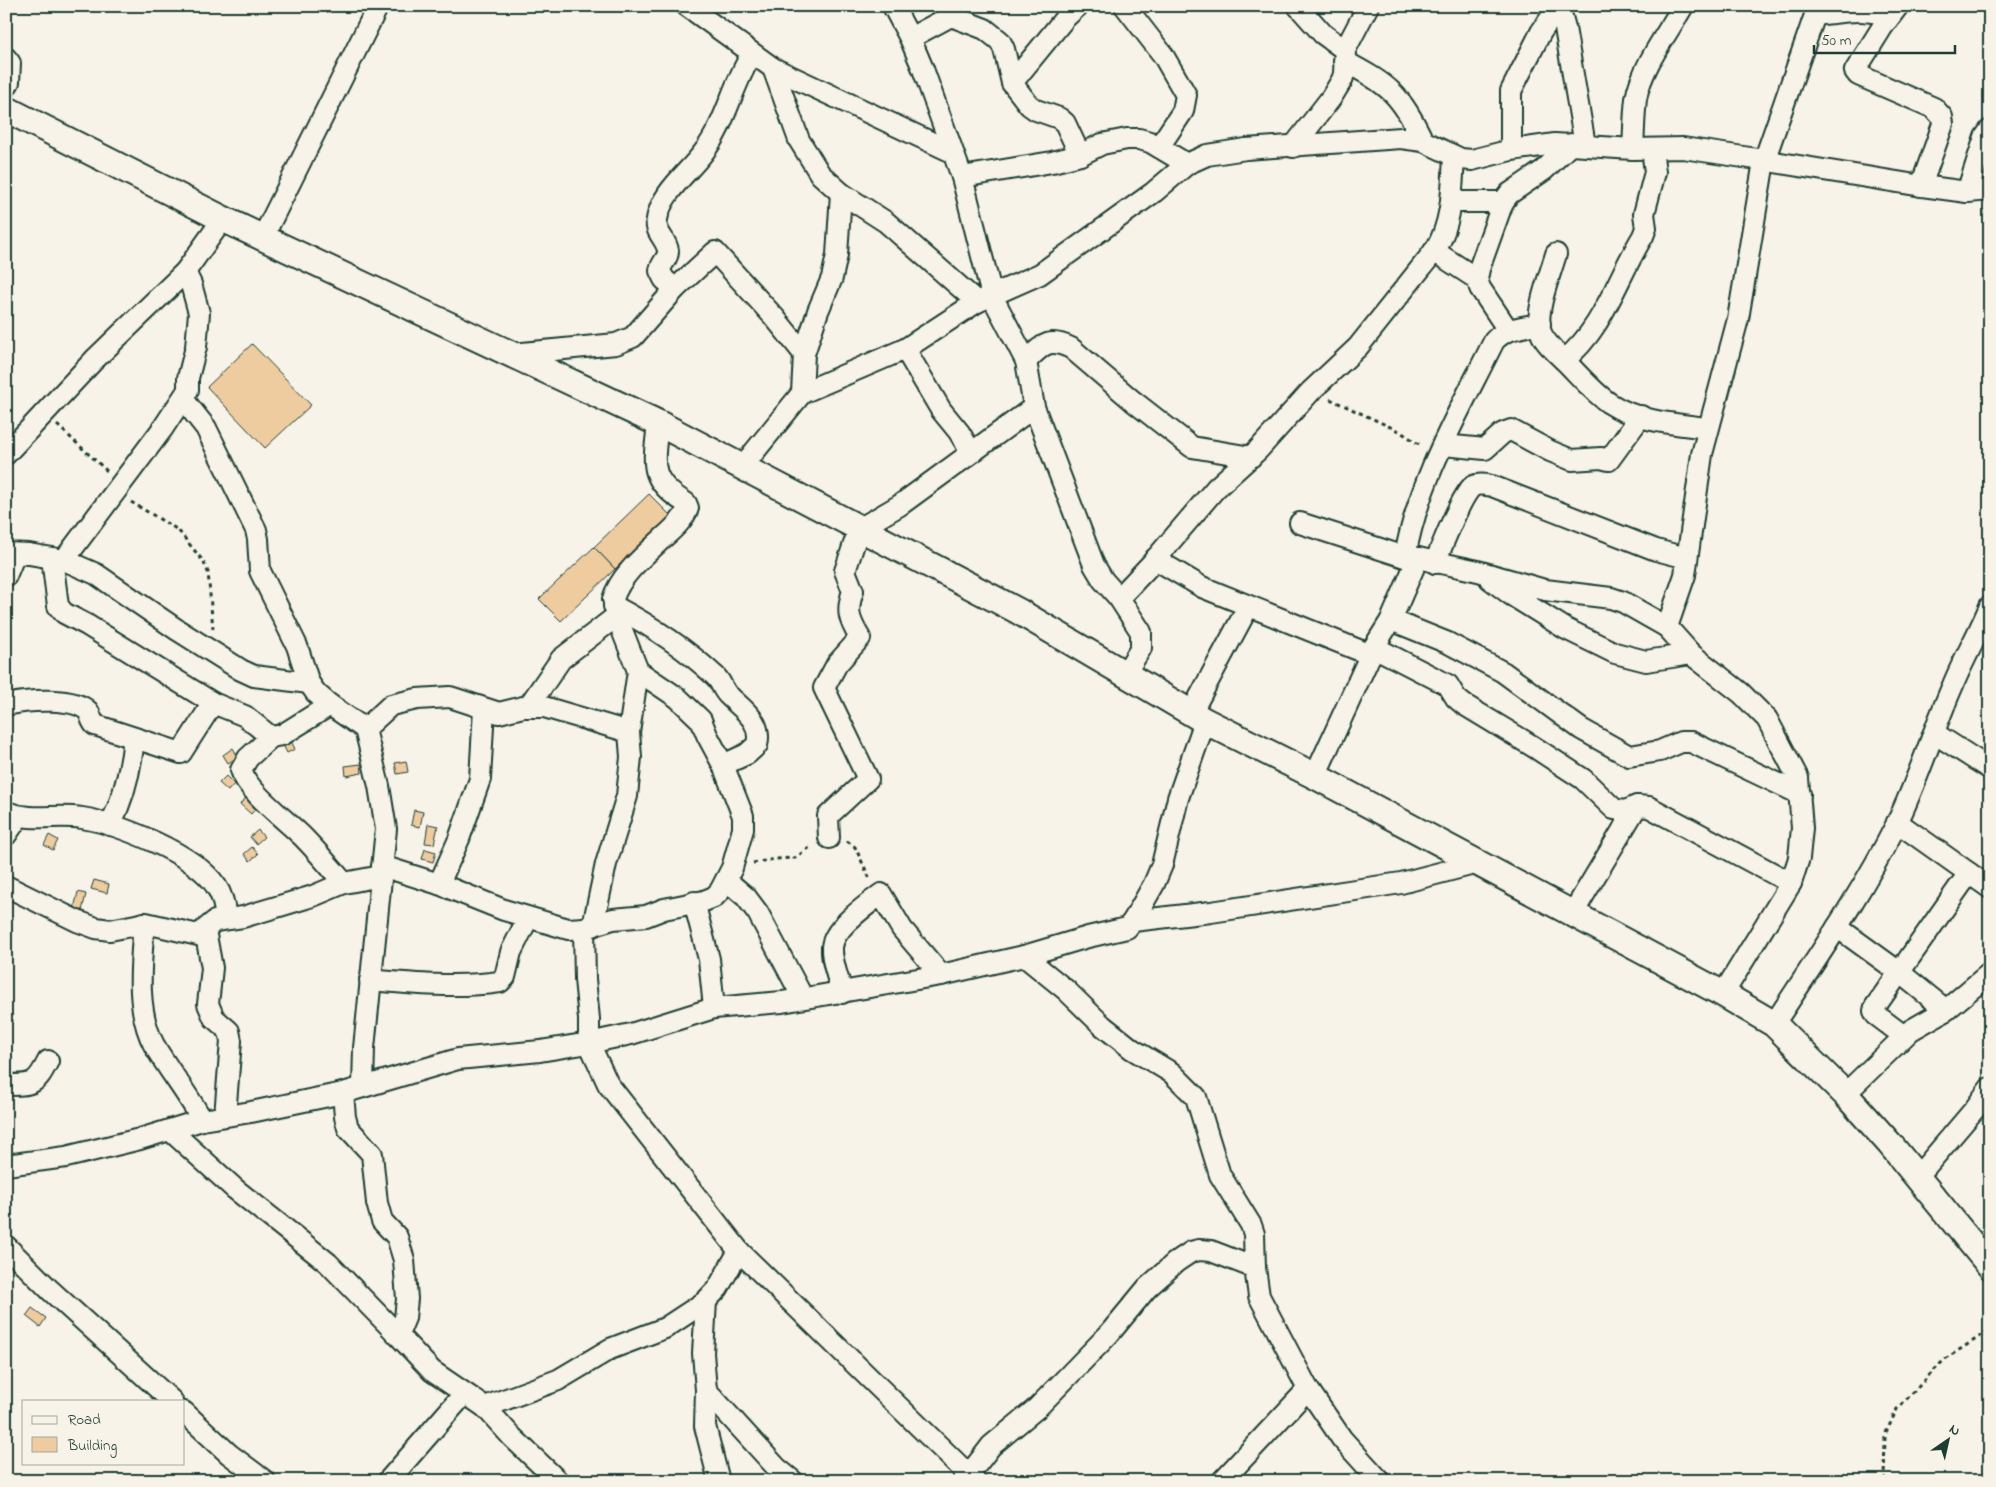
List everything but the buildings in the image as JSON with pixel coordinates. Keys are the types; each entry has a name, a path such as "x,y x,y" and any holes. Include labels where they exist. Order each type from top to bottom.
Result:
{"street":[{"path":"263,237 378,6"},
{"path":"687,6 773,68 952,152"},
{"path":"893,6 910,38 962,177 984,299"},
{"path":"1012,83 1065,18 1078,6"},
{"path":"1125,6 1163,55 1186,94 1183,111 1159,148"},
{"path":"1298,6 1344,56 1392,91 1404,104 1423,141"},
{"path":"1293,147 1331,98 1342,80 1344,56 1368,6"},
{"path":"1559,6 1565,28 1578,145"},
{"path":"1511,150 1511,91 1541,32 1559,6"},
{"path":"1564,360 1586,341 1596,326 1646,228 1644,214 1655,172 1643,149 1636,99 1645,72 1683,6"},
{"path":"910,38 949,11 985,29 1000,41 1004,49 1012,83 1029,105 1036,110 1059,118 1065,123 1080,155"},
{"path":"1667,627 1685,574 1694,499 1708,428 1738,319 1764,161 1815,11 1893,12"},
{"path":"1893,12 1855,71 1858,75 1934,108 1942,118 1943,124 1921,186"},
{"path":"675,289 664,279 660,271 668,252 667,245 657,230 657,218 666,197 704,152 723,118 738,78 752,54"},
{"path":"6,58 10,63 9,82 6,87"},
{"path":"773,68 799,140 820,174 841,193 886,222 984,299 1026,361 1034,407 1094,566 1103,580 1119,598 1141,632 1141,648 1126,674"},
{"path":"6,109 223,219 658,423 1018,611 1198,717 1315,776 1723,994 1774,1024 1845,1094 1918,1176 1990,1266"},
{"path":"1967,192 1985,137 1990,130"},
{"path":"742,467 802,393 905,349 984,299 1040,274 1072,249 1124,214 1187,164 1207,155 1402,138 1423,141 1454,156 1472,160 1511,150 1555,144 1643,149 1683,148 1921,186 1967,192 1990,190"},
{"path":"962,177 1052,162 1080,155 1102,144 1127,139 1138,139 1159,148 1187,164"},
{"path":"1476,279 1504,202 1509,194 1578,145"},
{"path":"1119,598 1216,488 1251,457 1311,391 1358,347 1434,251 1444,236 1446,228 1451,202 1454,156"},
{"path":"802,393 804,354 818,311 832,278 837,255 841,193"},
{"path":"1451,202 1504,202"},
{"path":"6,454 44,412 185,272 223,219"},
{"path":"1434,251 1476,279 1508,330"},
{"path":"512,354 616,344 633,337 675,289 715,252 775,318 804,354"},
{"path":"1556,254 1541,309 1540,324 1542,335 1596,393 1609,403 1624,411 1660,422 1708,428"},
{"path":"185,272 191,284 199,312 196,347 188,378 188,390 119,489 58,559 57,602 61,611 83,622 213,703 245,716 271,737"},
{"path":"1419,560 1418,506 1441,451 1494,341 1500,334 1508,330 1540,324"},
{"path":"1026,361 1042,346 1054,341 1071,348 1192,447 1251,457"},
{"path":"905,349 942,410 971,452"},
{"path":"183,399 206,428 256,530 262,576 297,646 309,683 330,705 366,729 379,786 386,829 370,980 364,1048 363,1087"},
{"path":"829,838 828,816 868,779 824,688 837,664 860,638 850,623 848,603 853,591 845,571 859,529 900,504 1034,407"},
{"path":"1441,451 1486,449 1503,433 1511,430 1550,451 1572,460 1601,458 1609,460 1641,416"},
{"path":"658,423 654,464 656,476 658,481 668,491 686,503 687,511 674,529 625,578 614,594 616,611 638,670 628,732 630,757 627,796 589,927 585,979 589,1043 608,1084 739,1251 969,1479 990,1446 1037,1408 1109,1334 1147,1288 1176,1262 1191,1252 1199,1250 1211,1251 1255,1268"},
{"path":"1315,776 1373,651 1391,620 1419,560 1473,487 1481,484 1492,486 1656,550 1687,558"},
{"path":"1300,523 1419,560 1478,571 1545,590 1596,595 1617,600 1667,627 1691,654 1741,693 1767,719 1798,778 1802,828 1799,858 1791,883 1723,994"},
{"path":"6,576 10,554 58,559 96,574 213,654 248,674 309,683"},
{"path":"1155,559 1202,587 1248,606 1373,651 1448,685 1456,698 1463,704 1534,747 1583,780 1614,809 1625,811 1637,806 1649,807 1791,883"},
{"path":"1478,571 1510,594 1566,629 1615,653 1646,661 1691,654"},
{"path":"6,1165 66,1157 140,1140 202,1120 343,1093 458,1059 540,1051 589,1043 631,1034 714,1008 842,993 941,975 1024,956 1088,937 1127,928 1154,884 1162,865 1198,717 1248,606"},
{"path":"1774,1024 1876,863 1920,774 1953,684 1967,658 1990,606"},
{"path":"528,707 561,660 616,611"},
{"path":"616,611 636,617 677,645 716,677 726,693 751,716 758,735 757,744 747,754 722,765"},
{"path":"1391,620 1448,643 1503,672 1581,729 1629,756 1660,751 1681,742 1691,742 1800,794"},
{"path":"6,886 77,921 96,928 110,930 144,923 196,934 201,934 215,921 243,917 292,903 382,871 438,884 528,918 568,928 589,927 613,919 646,916 672,907 708,900 714,897 729,874 743,830 743,816 722,765 699,717 678,698 638,670"},
{"path":"366,729 390,705 401,701 450,697 499,713 528,707 544,708 628,732"},
{"path":"11,704 26,700 41,700 61,702 79,707 89,712 95,725 134,738 154,742 181,753 213,703"},
{"path":"330,705 282,735 271,737 248,758 242,774 254,790 303,837 344,883"},
{"path":"438,884 459,839 480,779 484,709"},
{"path":"1934,733 1990,769"},
{"path":"110,825 120,804 134,738"},
{"path":"1573,913 1637,806"},
{"path":"6,835 12,814 37,819 70,817 110,825 165,847 200,869 211,879 220,893 226,918"},
{"path":"1897,822 1990,888"},
{"path":"1133,921 1211,912 1402,883 1478,863"},
{"path":"1904,1036 1876,1015 1874,1011 1899,972 1969,873"},
{"path":"729,874 758,913 803,998"},
{"path":"842,993 833,956 832,946 835,938 842,928 881,894 902,929 941,975"},
{"path":"694,902 709,960 714,1008"},
{"path":"370,980 419,985 464,986 500,982 505,977 511,952 528,918"},
{"path":"144,923 141,986 145,1022 153,1044 202,1120"},
{"path":"1837,927 1899,972 1946,1010"},
{"path":"205,930 212,968 208,1004 214,1018 229,1031 231,1041 225,1116"},
{"path":"1024,956 1066,990 1103,1026 1132,1049 1172,1072 1196,1097 1220,1175 1251,1225 1254,1234 1255,1268 1259,1296 1308,1389 1342,1439 1380,1481"},
{"path":"1845,1094 1911,1030 1946,1010 1990,973"},
{"path":"6,1085 29,1085 33,1083 40,1077 48,1061"},
{"path":"1918,1176 1974,1110 1990,1088"},
{"path":"343,1093 348,1128 372,1154 377,1203 382,1221 397,1237 404,1260 407,1299 405,1318 398,1336"},
{"path":"170,1130 235,1189 328,1263 432,1371 486,1407 512,1437 558,1481"},
{"path":"6,1246 50,1290 171,1400"},
{"path":"486,1407 558,1380 610,1349 665,1328 706,1302 718,1288 739,1251"},
{"path":"706,1302 703,1353 706,1390 705,1426 719,1481"},
{"path":"1222,1481 1308,1389"},
{"path":"706,1390 777,1468 792,1481"},
{"path":"388,1481 464,1394"},
{"path":"185,1413 229,1454 266,1481"}],"path":[{"path":"1311,391 1441,451"},
{"path":"44,412 119,489 178,530 202,561 208,572 213,628 213,654"},
{"path":"729,874 775,859 796,858 818,842 829,838 849,841 854,847 867,874 881,894"},
{"path":"1884,1481 1885,1435 1897,1410 1945,1359 1990,1330"}]}
